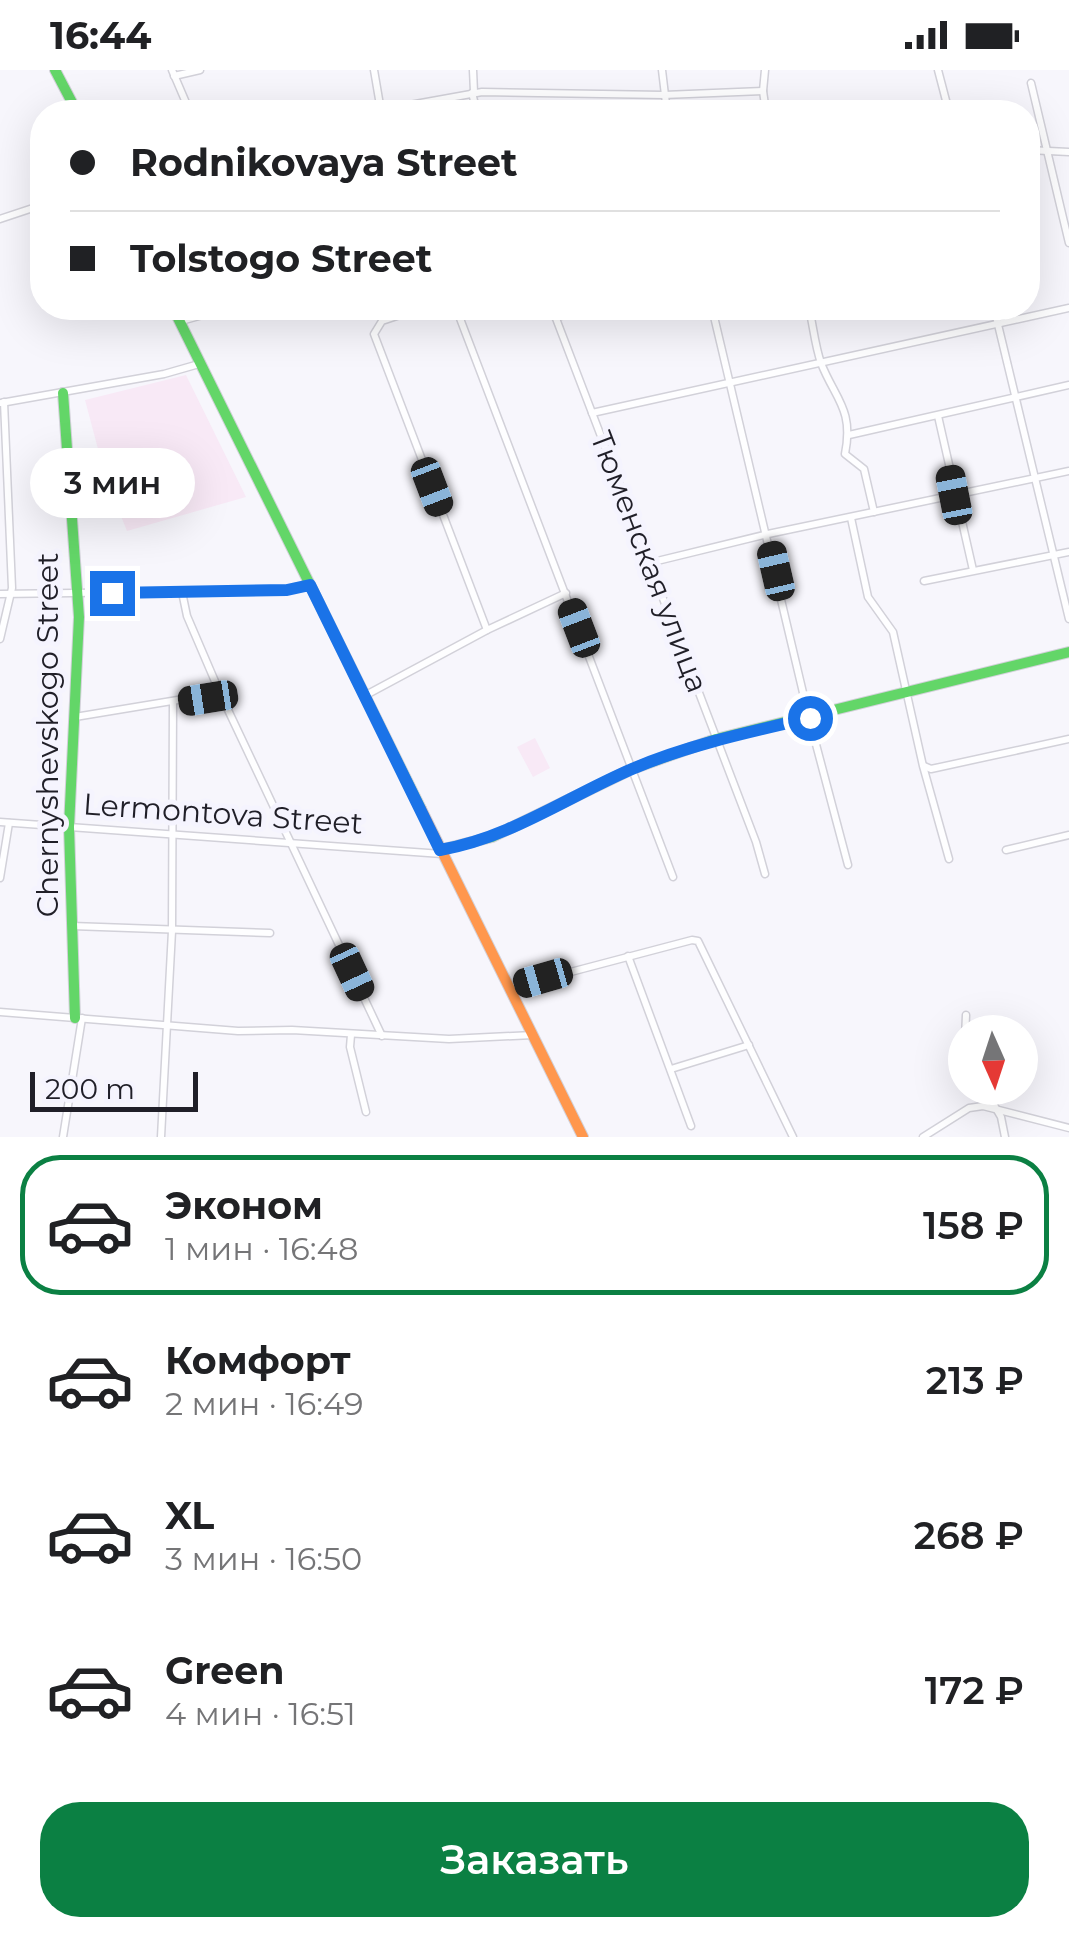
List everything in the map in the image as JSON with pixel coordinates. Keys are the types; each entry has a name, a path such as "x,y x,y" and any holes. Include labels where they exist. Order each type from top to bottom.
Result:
{"street":[{"path":"55,70 71,100"},
{"path":"185,100 173,73 200,70"},
{"path":"374,70 379,100"},
{"path":"473,70 474,100"},
{"path":"662,70 665,100"},
{"path":"764,100 765,70"},
{"path":"938,70 946,100"},
{"path":"1031,83 1035,100"},
{"path":"437,100 473,93 664,95 763,90"},
{"path":"1040,121 1069,243"},
{"path":"1040,151 1069,152"},
{"path":"0,219 30,208"},
{"path":"1040,315 1069,308"},
{"path":"187,320 180,322 582,1137"},
{"path":"387,320 374,334 487,630"},
{"path":"461,320 673,877"},
{"name":"Тюменская улица","path":"557,320 765,874"},
{"path":"715,320 848,865"},
{"path":"812,320 821,364 840,396 849,435 845,454 864,469 874,512"},
{"path":"997,320 1069,619"},
{"path":"592,412 1019,320"},
{"path":"0,639 10,594 2,403 164,374 201,363"},
{"path":"849,435 1069,385"},
{"name":"Chernyshevskogo Street","path":"63,393 77,594 70,827 71,926 78,1018 63,1137"},
{"path":"938,416 973,570"},
{"path":"649,563 1069,471"},
{"path":"851,518 868,597 893,632 949,859"},
{"path":"924,581 1069,552"},
{"path":"0,594 287,590 310,585"},
{"path":"182,592 187,616 220,693 382,1036"},
{"path":"364,696 566,593"},
{"name":"Lermontova Street","path":"4,823 441,852 492,838 632,769 716,740 1069,652"},
{"path":"75,717 220,693"},
{"path":"161,1137 172,931 173,703"},
{"path":"923,766 932,770 1069,739"},
{"path":"0,878 4,823"},
{"path":"1006,850 1069,835"},
{"path":"71,926 270,933"},
{"path":"509,988 698,941 793,1137"},
{"path":"628,956 691,1126"},
{"path":"0,1012 351,1035 450,1039 533,1035"},
{"path":"351,1035 350,1046 366,1112"},
{"path":"671,1069 750,1045"},
{"path":"995,1105 1005,1137"},
{"path":"923,1137 969,1108 997,1109 1069,1128"}],"shaded area":[{"path":"186,375 246,497 127,531 106,479 85,400"},
{"path":"535,738 550,768 533,777 517,747"}],"traffic: fast":[{"path":"55,70 71,100"},
{"path":"179,320 421,809"},
{"path":"63,393 79,617 69,827 75,1018"},
{"path":"440,850 492,837 632,769 716,739 1069,652"}],"traffic: slow":[{"path":"421,809 583,1137"}],"route":[{"path":"112,593 287,590 310,585 440,850 492,838 660,759 716,740 810,718"}]}
